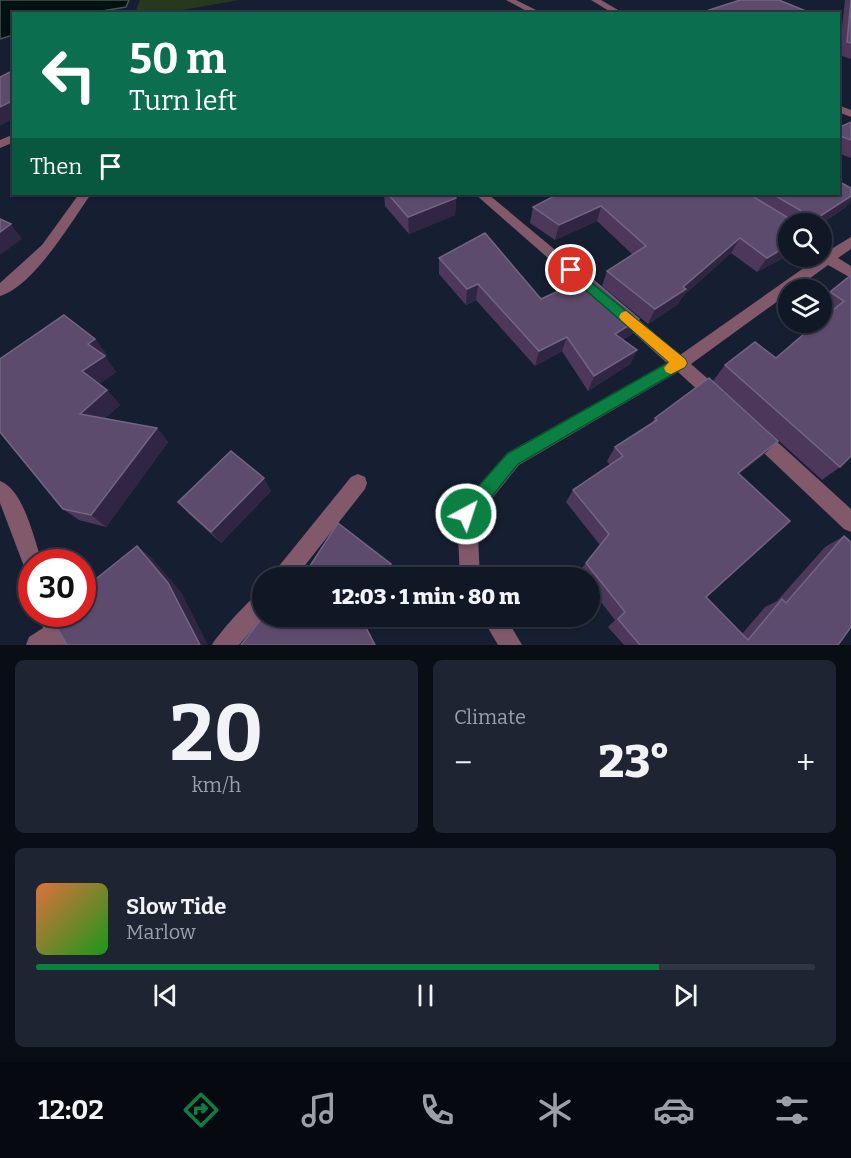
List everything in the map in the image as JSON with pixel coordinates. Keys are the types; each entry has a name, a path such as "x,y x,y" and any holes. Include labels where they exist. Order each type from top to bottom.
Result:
{"street":[{"path":"510,0 536,12"},
{"path":"595,0 617,12"},
{"path":"0,291 17,278 52,241 68,213 84,195"},
{"path":"482,195 680,363 731,411"},
{"path":"832,252 851,242"},
{"path":"832,261 851,273"},
{"path":"469,567 466,514 513,459 680,363 810,267"},
{"path":"748,427 851,522"},
{"path":"291,567 358,483"},
{"path":"0,490 10,500 27,549"},
{"path":"223,645 252,615"},
{"path":"499,627 511,645"},
{"path":"37,645 54,630"}],"green space":[{"path":"140,0 239,0 171,12 135,12"}],"shaded area":[{"path":"0,0 129,0 126,7 96,12 12,12 12,35 0,39"}],"building":[{"path":"740,0 779,0 808,12 703,12"},
{"path":"851,0 851,43 847,42"},
{"path":"12,71 12,101 0,107 0,77"},
{"path":"851,122 851,140 840,136 840,127"},
{"path":"840,182 851,188 851,196 825,213 800,213 800,210 774,195 840,195"},
{"path":"389,195 453,195 456,198 408,217"},
{"path":"556,195 751,195 780,213 778,213 778,252 767,258 740,238 683,287 686,289 655,309 607,271 646,246 601,206 559,225 533,207"},
{"path":"0,219 11,224 0,232"},
{"path":"485,233 541,299 567,287 573,292 593,280 639,319 615,334 637,350 594,376 567,337 539,351 478,284 467,289 439,258"},
{"path":"851,275 851,456 840,467 725,365 755,342 776,358 805,333 832,333 832,311 844,301 832,293 832,290"},
{"path":"64,315 95,339 88,344 105,356 82,371 107,390 80,414 157,428 91,515 63,509 0,432 0,359"},
{"path":"709,378 778,441 738,473 790,521 706,597 748,640 782,599 786,603 844,536 851,542 851,627 838,645 640,645 618,619 625,612 600,581 600,567 589,567 586,563 609,534 573,490 623,456 615,447 657,420 655,418"},
{"path":"231,451 264,478 211,532 178,502"},
{"path":"338,523 391,564 389,567 309,567"},
{"path":"137,546 168,583 200,645 67,645 56,627 96,627 96,579"},
{"path":"255,627 366,627 375,645 241,645"}],"slow traffic":[{"path":"626,317 680,363 671,368"}],"route":[{"path":"466,514 513,459 680,363 571,270"}]}
